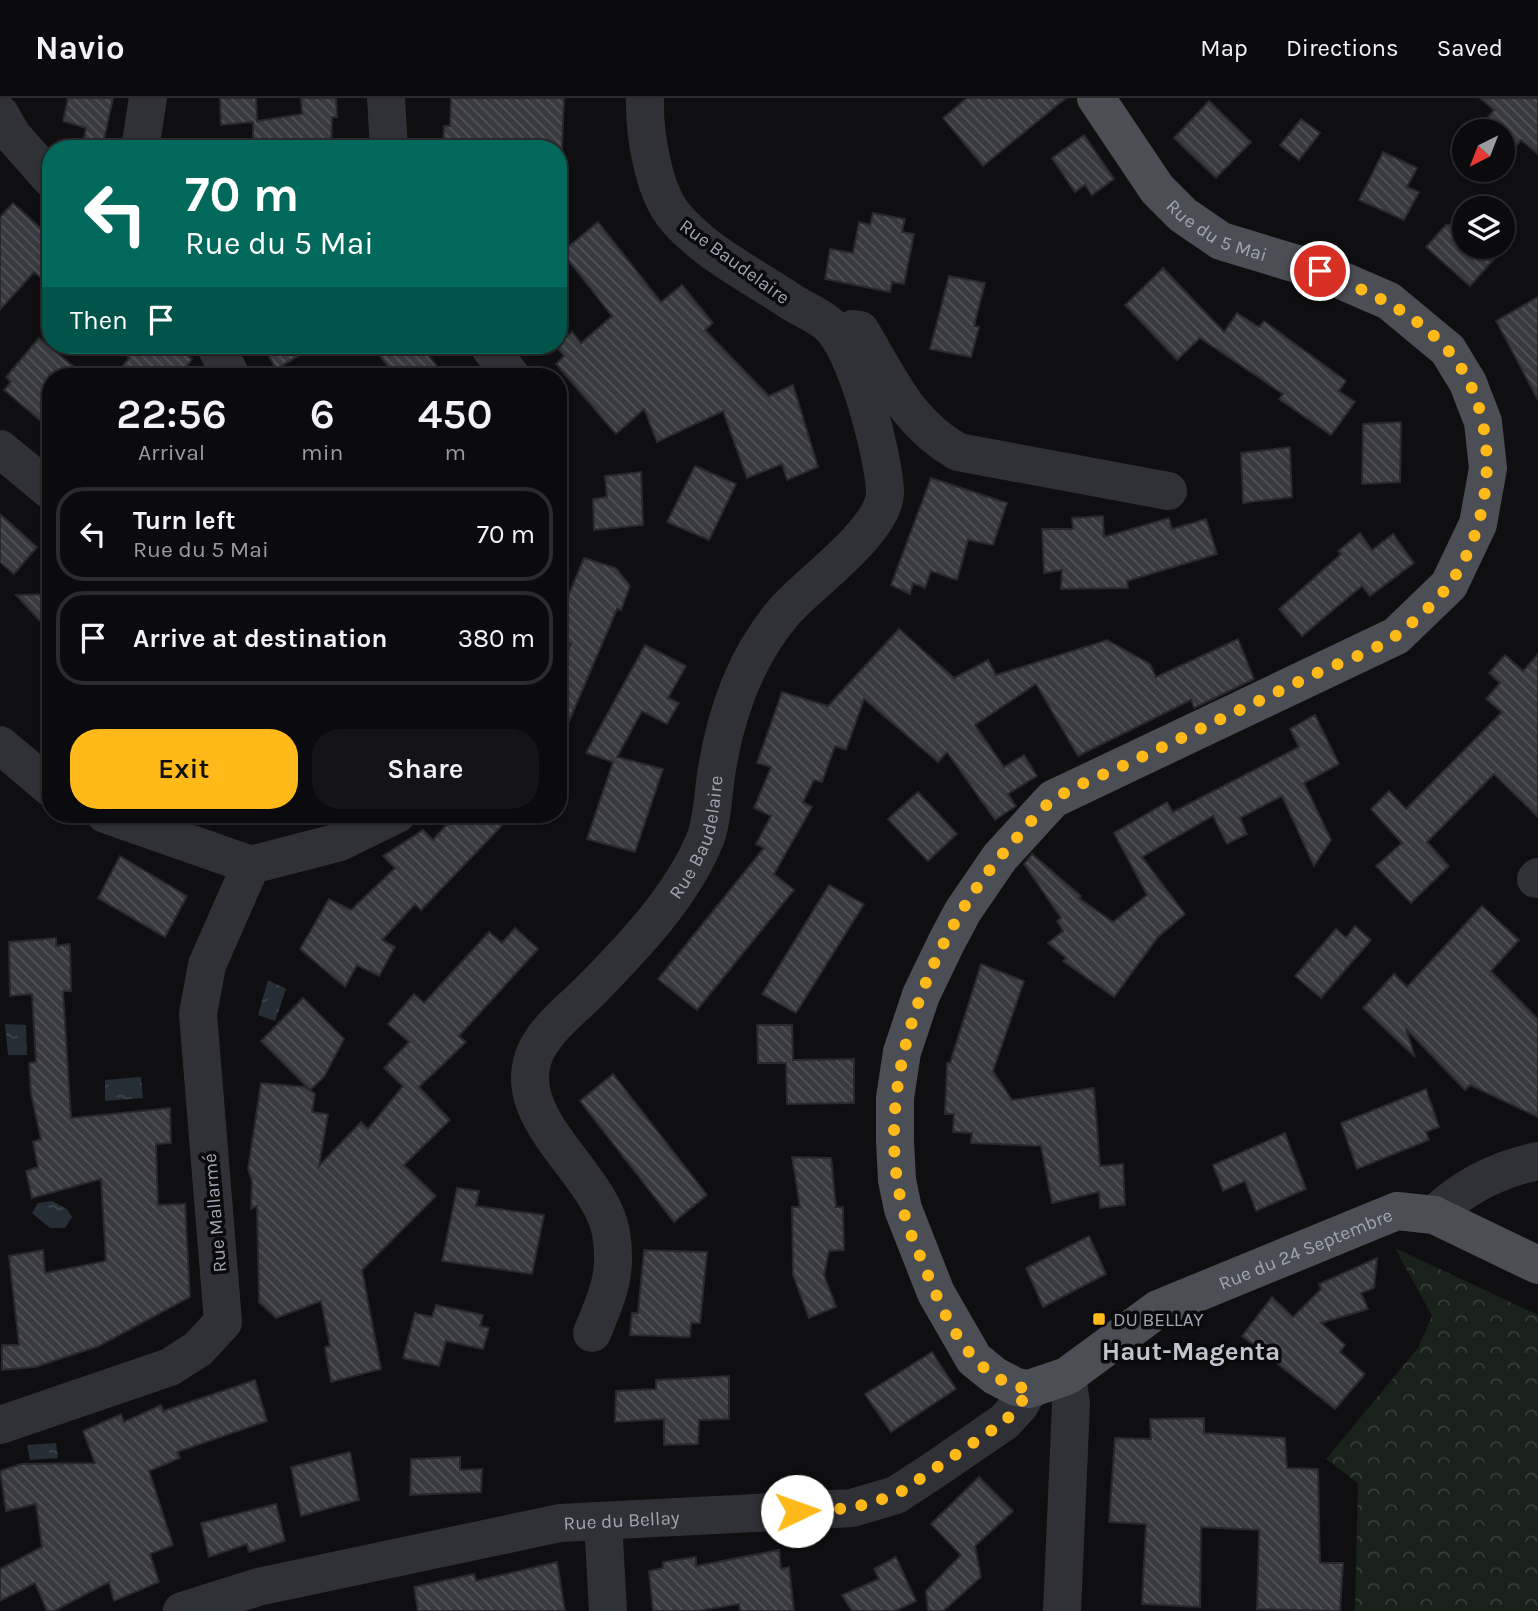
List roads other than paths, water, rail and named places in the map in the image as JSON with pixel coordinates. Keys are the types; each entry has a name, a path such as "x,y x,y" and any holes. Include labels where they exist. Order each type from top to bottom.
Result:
{"main road":[{"name":"Rue du 5 Mai","path":"1029,1389 1006,1382 984,1369 960,1338 912,1237 897,1180 895,1098 902,1052 921,995 946,943 963,911 1000,857 1053,799 1396,636 1449,585 1478,524 1488,468 1483,422 1468,383 1448,350 1430,332 1389,301 1320,271 1221,241 1183,215 1157,189 1096,98"},
{"name":"Rue du 24 Septembre","path":"1068,1376 1158,1309 1397,1212 1419,1211 1434,1215"},
{"path":"1434,1215 1538,1265"},
{"path":"1029,1389 1068,1376"}],"street":[{"path":"141,140 148,98"},
{"path":"386,98 388,140"},
{"name":"Rue Baudelaire","path":"645,98 654,175 674,217 709,247 830,325 860,330 909,414 932,437 958,452 1168,491"},
{"path":"0,114 12,135 42,169"},
{"name":"Rue Baudelaire","path":"593,1333 613,1284 611,1228 585,1180 537,1112 529,1083 536,1050 636,943 672,896 705,840 722,737 738,691 759,646 784,611 852,548 873,522 886,495 878,446 855,369 830,325"},
{"path":"0,449 42,484"},
{"path":"0,745 42,780"},
{"path":"131,823 251,865 340,842 379,823"},
{"name":"Rue Mallarmé","path":"0,1425 170,1367 198,1349 223,1322 198,1014 207,965 251,865"},
{"path":"1434,1215 1451,1199 1481,1181 1537,1164"},
{"path":"1062,1611 1071,1404 1068,1376"},
{"name":"Rue du Bellay","path":"182,1611 261,1599 526,1528 603,1521 852,1508 896,1495 1004,1422 1019,1406 1029,1389"},
{"path":"603,1521 608,1611"}],"water":[{"path":"268,980 286,989 275,1021 258,1015"},
{"path":"5,1024 26,1025 27,1055 8,1055"},
{"path":"141,1077 143,1098 105,1101 105,1080"},
{"path":"52,1201 67,1209 72,1217 65,1228 50,1228 32,1213 38,1203"},
{"path":"56,1443 58,1458 30,1460 27,1445"}],"place":[{"name":"DU BELLAY","path":"1099,1319"}],"district":[{"name":"Haut-Magenta","path":"1191,1351"}]}
